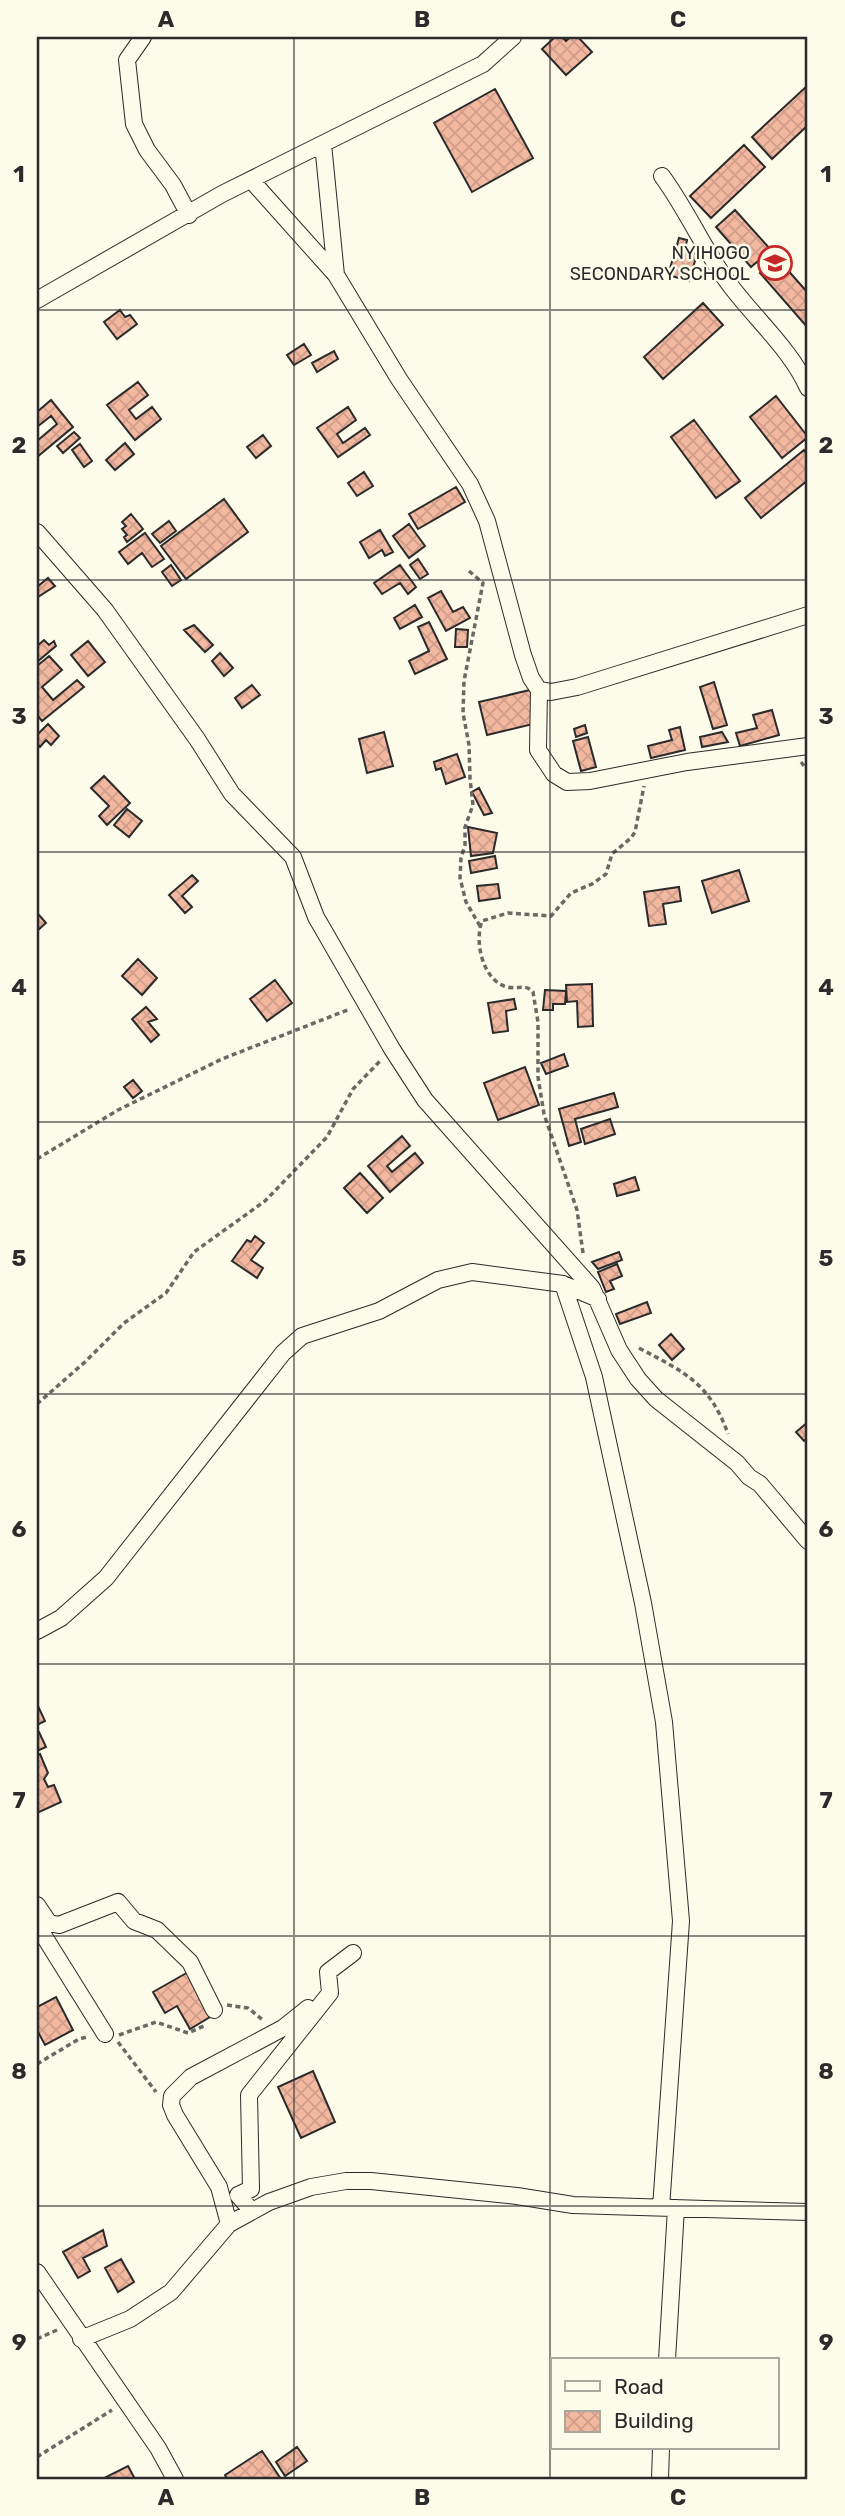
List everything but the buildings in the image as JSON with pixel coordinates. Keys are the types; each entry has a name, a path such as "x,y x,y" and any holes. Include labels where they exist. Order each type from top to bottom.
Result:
{"street":[{"path":"143,37 127,60 134,124 147,150 173,185 189,215"},
{"path":"37,300 251,180 483,64 513,37"},
{"path":"323,144 336,275"},
{"path":"662,176 727,280 790,359 808,388"},
{"path":"251,180 336,275 398,379 470,484 487,521 523,655 531,678 539,690 538,750 554,774 566,782 590,781 687,762 808,746"},
{"path":"37,532 105,610 198,739 232,794 293,858 316,917 392,1049 425,1100 585,1280 598,1299 619,1350 648,1390 760,1484 808,1541"},
{"path":"539,690 551,692 577,687 808,615"},
{"path":"37,1631 61,1618 106,1578 283,1353 302,1336 379,1311 438,1280 472,1272 563,1284 598,1299"},
{"path":"563,1284 594,1377 643,1603 664,1722 681,1921 668,2208 667,2358"},
{"path":"37,1905 53,1925 60,1925 116,1902 121,1904 134,1921 157,1930 190,1962 214,2010"},
{"path":"37,1925 105,2034"},
{"path":"251,2210 237,2195 251,2189 249,2095 330,1993 328,1972 353,1953"},
{"path":"229,2224 219,2186 175,2115 171,2105 172,2096 191,2077 274,2032 308,2008"},
{"path":"82,2339 130,2319 171,2292 229,2224 251,2210 310,2187 345,2181 371,2181 517,2196 573,2205 808,2212"},
{"path":"37,2272 158,2448 175,2479"},
{"path":"660,2479 662,2450"}],"path":[{"path":"470,571 483,583 464,681 463,713 469,745 473,804 465,827 466,845 461,858 460,878 466,902 480,926"},
{"path":"585,1280 577,1210 549,1132 537,1077 538,1022 533,992 524,987 505,987 490,973 478,947 480,926 482,921 508,913 551,916 571,893 592,884 606,874 612,854 635,832 645,780 637,771"},
{"path":"37,1159 118,1110 222,1059 366,1003"},
{"path":"37,1404 124,1323 166,1293 194,1252 265,1201 327,1137 353,1089 392,1049"},
{"path":"611,1331 676,1367 703,1388 720,1412 737,1463"},
{"path":"175,2115 112,2034 127,2033 156,2022 188,2033 219,2019 214,2010 227,2004 248,2008 274,2032"},
{"path":"37,2064 79,2039 105,2034"},
{"path":"37,2339 71,2323"},
{"path":"37,2457 125,2400"}],"place":[{"name":"NYIHOGO SECONDARY SCHOOL","path":"775,263"}]}
